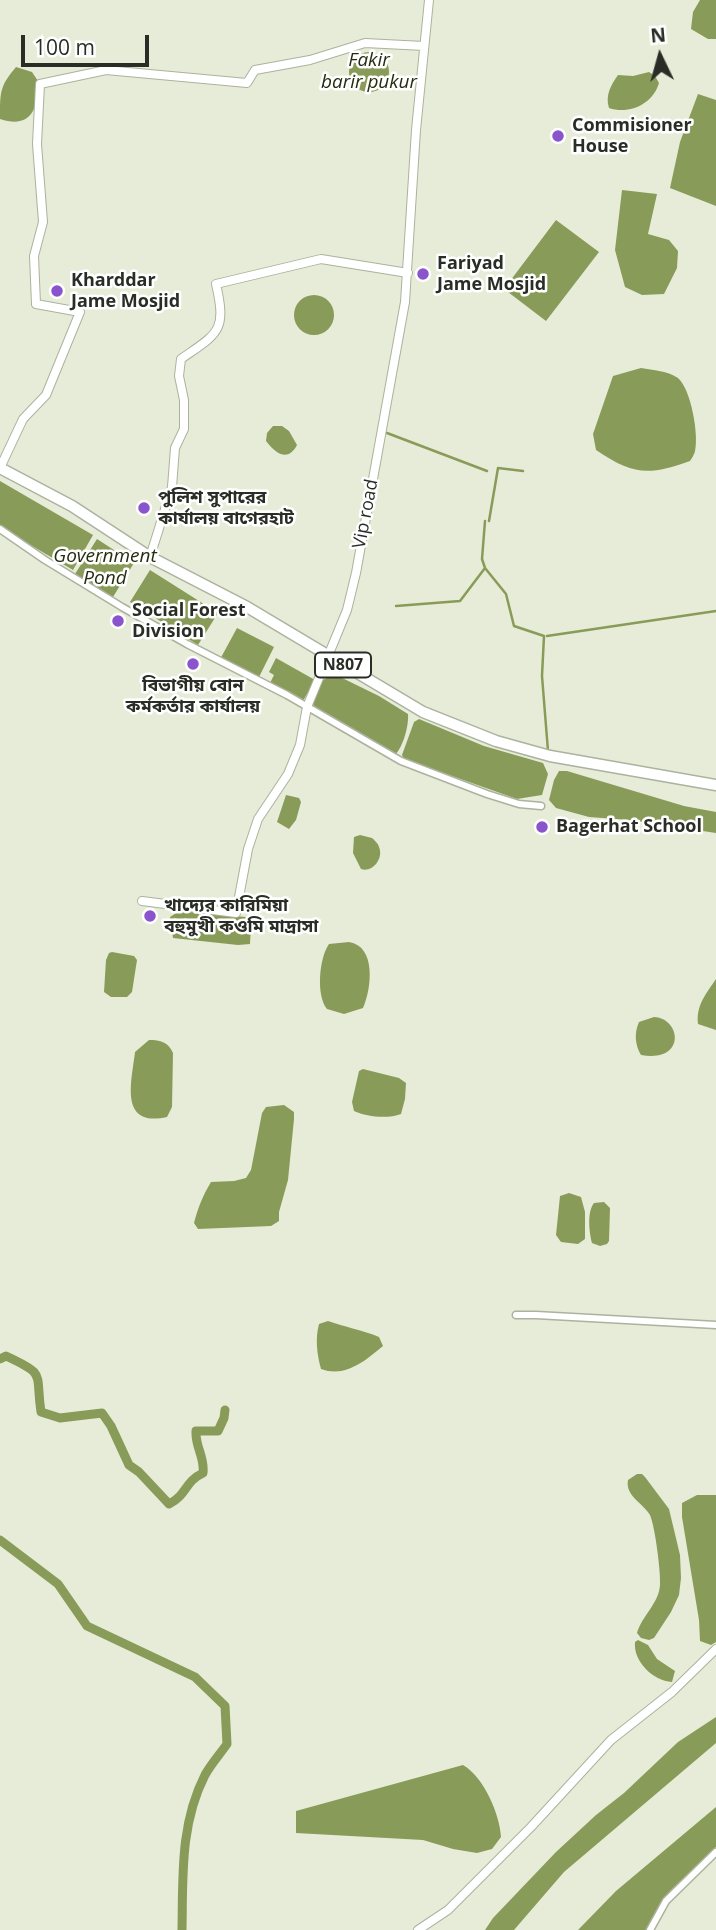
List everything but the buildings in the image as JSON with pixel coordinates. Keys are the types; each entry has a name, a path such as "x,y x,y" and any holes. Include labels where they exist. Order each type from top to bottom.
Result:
{"highway":[{"name":"N807","path":"0,468 72,506 150,556 247,607 424,712 496,741 578,762 716,785"}],"street":[{"name":"Vip road","path":"142,901 236,913 248,849 258,819 288,774 300,745 307,707 347,610 405,302 429,0"},
{"path":"0,468 23,419 46,395 79,312 36,304 34,256 43,222 37,144 40,84 106,71 247,83 255,70 310,60 365,43 424,46"},
{"path":"150,556 172,487 175,448 184,429 184,400 179,376 181,359 212,337 219,328 221,315 216,285 321,259 408,273"},
{"path":"0,529 122,607 307,707 374,747 428,773 519,804 541,806"},
{"path":"516,1315 716,1325"},
{"path":"418,1930 448,1910 531,1827 611,1740 671,1692 716,1649"},
{"path":"650,1930 666,1901 716,1852"}],"water":[{"path":"700,0 716,0 716,39 708,39 691,29 693,12"},
{"name":"Fakir barir pukur","path":"369,52 383,58 389,72 383,86 369,92 355,86 349,72 355,58"},
{"path":"16,67 32,72 40,84 37,101 31,115 25,119 0,119 4,84"},
{"path":"649,72 659,83 646,102 632,109 609,108 608,94 618,75 633,76"},
{"path":"698,94 716,100 716,206 670,188 680,142"},
{"path":"622,190 657,194 648,234 669,240 678,251 677,268 664,294 642,295 625,287 615,250"},
{"path":"556,220 599,252 546,321 504,289"},
{"path":"314,295 322,296 328,301 333,307 333,323 328,329 322,334 314,335 306,334 300,329 295,323 294,315 295,307 300,301 306,296"},
{"path":"641,368 670,374 683,384 693,413 696,434 695,452 690,461 663,469 641,471 620,464 596,450 593,434 613,376"},
{"path":"273,426 282,426 289,431 297,445 290,453 286,455 274,450 266,441 267,433"},
{"name":"Government Pond","path":"0,481 93,535 73,570 0,527"},
{"name":"Government Pond","path":"97,539 134,563 113,597 75,574"},
{"name":"Government Pond","path":"150,570 218,613 198,645 130,602"},
{"path":"237,628 274,647 256,683 218,663"},
{"path":"276,658 315,680 303,701 270,683 274,675 269,672"},
{"path":"334,674 408,714 405,736 395,755 314,710 313,703 323,680"},
{"path":"419,719 484,746 543,763 548,774 542,795 517,799 404,759 402,755 414,722"},
{"path":"559,771 567,771 684,806 716,812 716,833 630,820 589,817 556,808 549,800"},
{"path":"286,795 299,798 301,802 296,820 289,829 277,822"},
{"path":"360,835 372,838 380,852 376,864 365,870 361,869 353,853 354,837"},
{"path":"179,911 246,917 251,924 250,944 173,938 170,917"},
{"path":"349,942 364,951 368,959 370,979 363,1008 344,1014 327,1009 321,995 320,977 323,958 329,944"},
{"path":"112,952 134,956 137,960 132,992 127,997 111,997 104,992 106,960"},
{"path":"716,979 716,1030 698,1024 698,1017 702,1000"},
{"path":"654,1017 670,1024 675,1039 666,1053 656,1056 641,1055 637,1047 637,1026 639,1022"},
{"path":"149,1040 164,1042 173,1053 172,1107 167,1117 151,1119 141,1115 135,1109 132,1099 135,1052"},
{"path":"363,1069 399,1078 406,1083 401,1114 377,1117 354,1111 352,1102 359,1071"},
{"path":"284,1105 294,1112 294,1119 288,1180 279,1221 271,1226 198,1229 194,1223 211,1182 246,1178 251,1170 262,1113 266,1107"},
{"path":"569,1193 581,1197 585,1212 585,1239 578,1244 561,1242 556,1235 560,1196"},
{"path":"604,1202 610,1208 609,1241 600,1246 592,1243 590,1216 594,1203"},
{"path":"328,1321 379,1337 383,1346 346,1370 321,1369 317,1346 318,1330 319,1324"},
{"path":"637,1474 645,1477 669,1509 680,1555 679,1595 654,1638 649,1640 641,1638 637,1633 659,1592 660,1571 650,1515 629,1491 628,1480"},
{"path":"697,1495 716,1495 716,1642 711,1645 700,1641 682,1517 682,1503"},
{"path":"638,1640 648,1645 657,1659 675,1671 672,1682 651,1674 641,1663 635,1649 635,1642"},
{"path":"716,1717 716,1743 564,1872 514,1930 485,1930 493,1918 556,1852 596,1815 624,1793 678,1742"},
{"path":"463,1765 478,1778 494,1808 501,1837 492,1849 477,1853 423,1840 296,1833 296,1811"},
{"path":"716,1807 716,1847 670,1891 646,1930 578,1930 616,1891"}],"waterway":[{"path":"387,433 487,471"},
{"path":"489,521 498,468 523,471"},
{"path":"485,521 482,559 485,568"},
{"path":"396,606 460,601 485,568 506,594 514,626 544,636 542,676 548,751"},
{"path":"547,636 716,611"},
{"path":"0,1359 6,1356 34,1372 37,1376 41,1412 60,1418 102,1413 129,1465 169,1504 180,1496 192,1480 203,1473 196,1431 218,1431 225,1410"},
{"path":"0,1540 58,1584 87,1626 195,1677 225,1706 227,1744 205,1775 187,1831 182,1930"}],"place":[{"name":"Commisioner House","path":"558,136"},
{"name":"Fariyad Jame Mosjid","path":"423,274"},
{"name":"Kharddar Jame Mosjid","path":"57,291"},
{"name":"পুলিশ সুপারের কার্যালয় বাগেরহাট","path":"144,508"},
{"name":"Social Forest Division","path":"118,621"},
{"name":"বিভাগীয় বোন কর্মকর্তার কার্যালয়","path":"193,664"},
{"name":"Bagerhat School","path":"542,827"},
{"name":"খাদ্যের কারিমিয়া বহুমুখী কওমি মাদ্রাসা","path":"150,916"}]}
